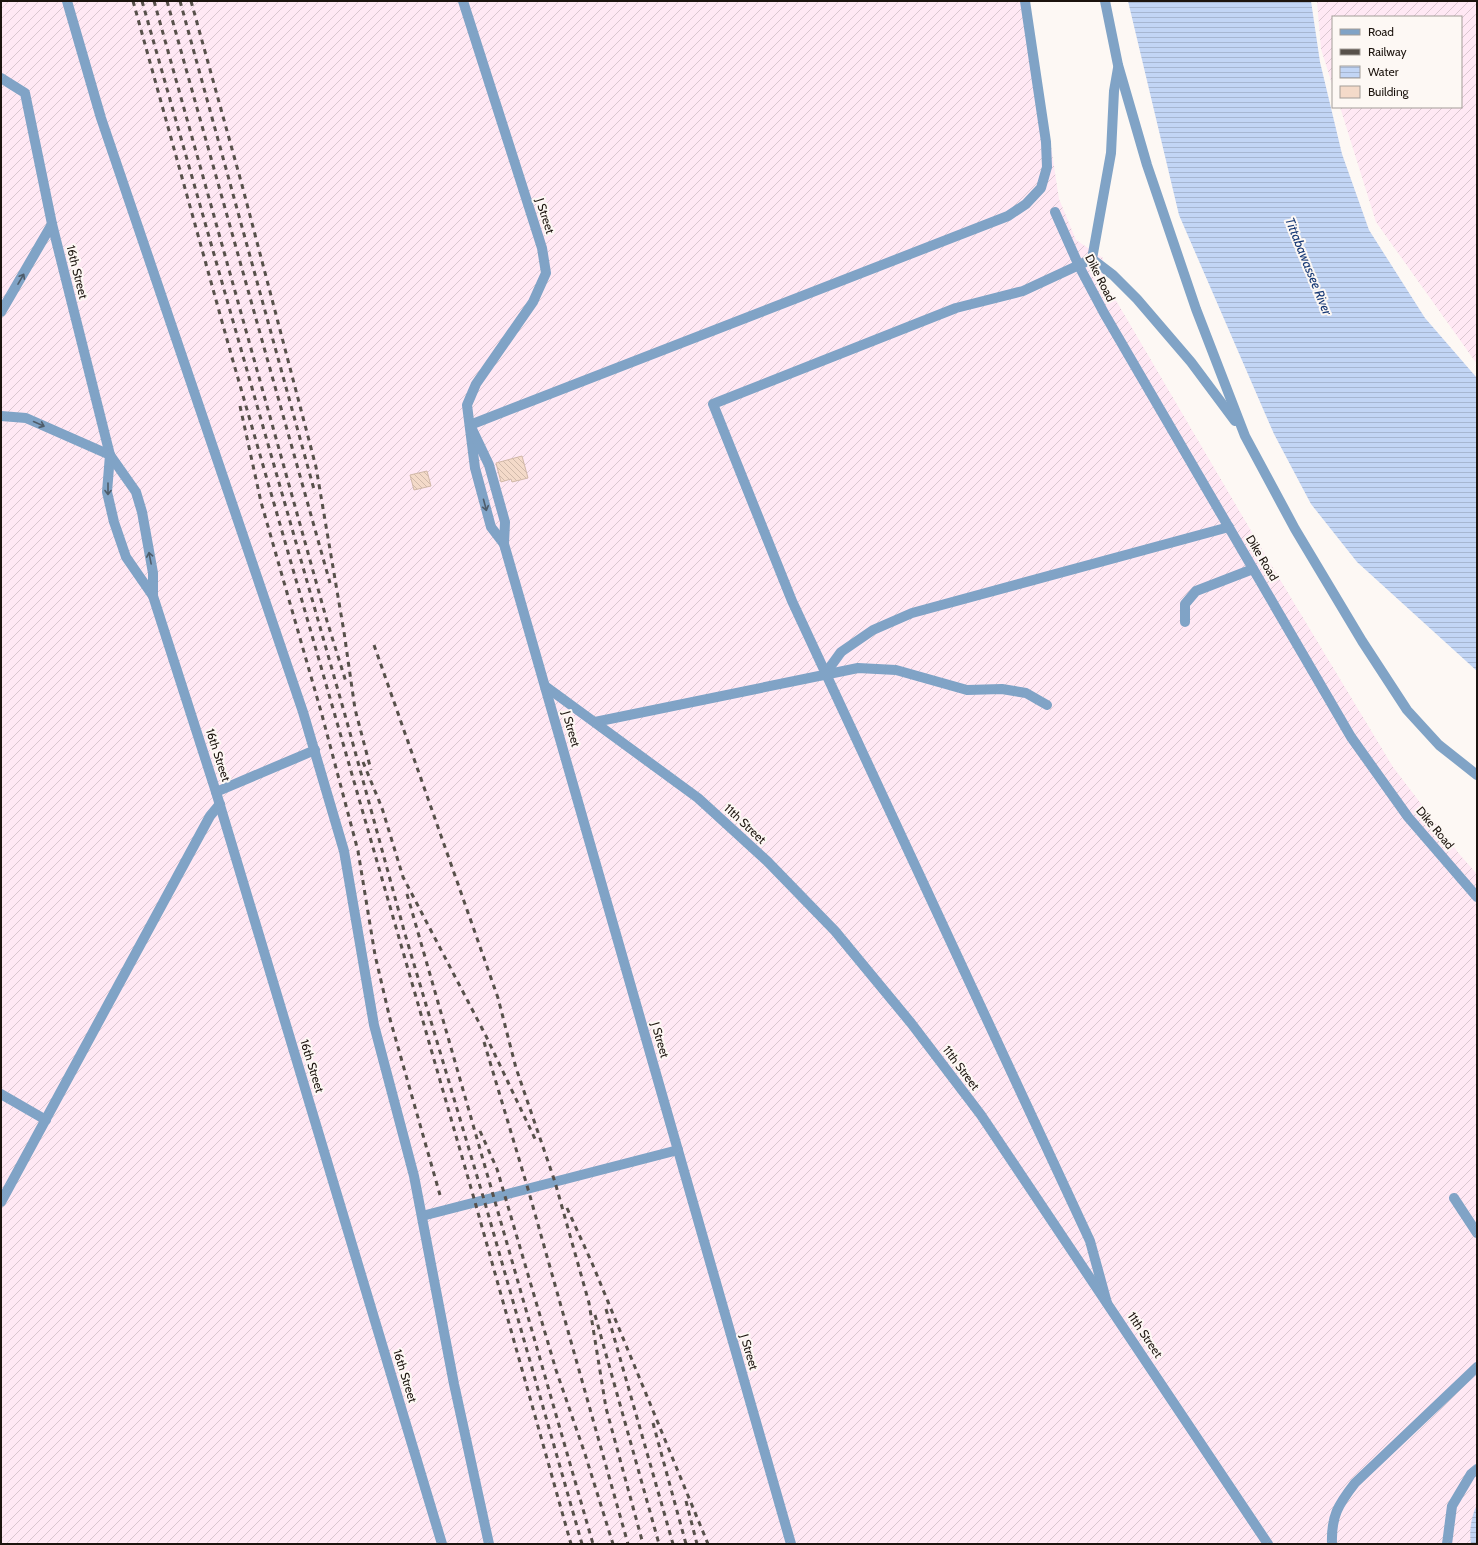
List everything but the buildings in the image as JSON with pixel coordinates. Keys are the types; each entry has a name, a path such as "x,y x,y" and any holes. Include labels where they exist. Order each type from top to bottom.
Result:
{"lane":[{"path":"67,1 103,126 303,712 344,851 374,1025 414,1176 454,1384 489,1544"},
{"name":"J Street","path":"463,1 542,248 546,273 533,302 476,384 468,405 475,468 491,527 504,544"},
{"path":"470,425 1008,216 1026,204 1041,188 1047,167 1046,142 1025,1"},
{"path":"1105,1 1118,65 1148,165 1196,309 1245,436"},
{"path":"1092,259 1111,153 1114,91 1118,65"},
{"name":"16th Street","path":"1,78 25,93 52,224 110,455 107,492 114,522 126,557 153,596 220,804 442,1544"},
{"name":"Dike Road","path":"1054,212 1079,266 1104,313 1351,737 1408,817 1477,897"},
{"path":"1,312 52,224"},
{"path":"1092,259 1023,291 956,308 713,404 792,602 1090,1241 1107,1303"},
{"path":"1092,259 1113,274 1187,357 1221,401 1245,436 1294,529 1362,641 1408,710 1439,745 1477,775"},
{"path":"1,416 26,418 110,455"},
{"name":"J Street","path":"470,425 489,465 504,515 504,544 791,1544"},
{"name":"16th Street","path":"110,455 136,492 142,512 153,573 153,596"},
{"path":"825,674 841,652 873,630 912,613 1229,527"},
{"path":"1185,622 1185,604 1196,591 1253,569"},
{"path":"595,722 858,668 896,670 967,690 1002,689 1026,693 1047,705"},
{"name":"11th Street","path":"545,686 698,798 767,861 835,931 911,1023 981,1115 1268,1544"},
{"path":"216,792 314,750"},
{"path":"1,1202 210,816 220,804"},
{"path":"1,1094 46,1120"},
{"path":"422,1216 678,1150"},
{"path":"1454,1198 1477,1233"},
{"path":"1332,1544 1331,1526 1340,1502 1355,1483 1477,1368"},
{"path":"1447,1544 1452,1506 1471,1474 1477,1469"}],"shaded area":[{"path":"1,1 1029,1 1059,199 1076,240 1103,258 1104,280 1264,553 1393,767 1460,855 1477,874 1477,1544 1,1544"},
{"path":"1317,1 1477,1 1477,364 1376,222 1340,108 1462,108 1462,16 1332,16 1332,84 1321,49"}],"water":[{"name":"Tittabawassee River","path":"1128,1 1311,1 1320,62 1342,154 1369,230 1425,318 1477,378 1477,671 1357,562 1311,504 1274,434 1179,215"},
{"path":"1477,1505 1477,1544 1471,1544 1471,1524"}],"railway":[{"path":"133,1 231,354 475,1202 571,1544"},
{"path":"142,1 347,722 405,934 485,1203 582,1544"},
{"path":"154,1 327,621 346,682"},
{"path":"167,1 330,583"},
{"path":"180,1 315,493"},
{"path":"191,1 242,185 316,467 344,632 355,709 371,770"},
{"path":"240,406 261,502 322,715 358,851 375,955 390,1019 440,1195"},
{"path":"374,645 498,998 516,1068 555,1182 589,1303 606,1408 643,1544"},
{"path":"363,762 382,808 403,877 486,1036 537,1143"},
{"path":"407,894 593,1544"},
{"path":"484,1042 528,1189 628,1544"},
{"path":"480,1131 497,1169 556,1370 585,1454 613,1544"},
{"path":"567,1208 592,1263 708,1544"},
{"path":"606,1309 673,1544"},
{"path":"595,1315 659,1544"},
{"path":"653,1423 686,1544"},
{"path":"686,1501 697,1544"}]}
